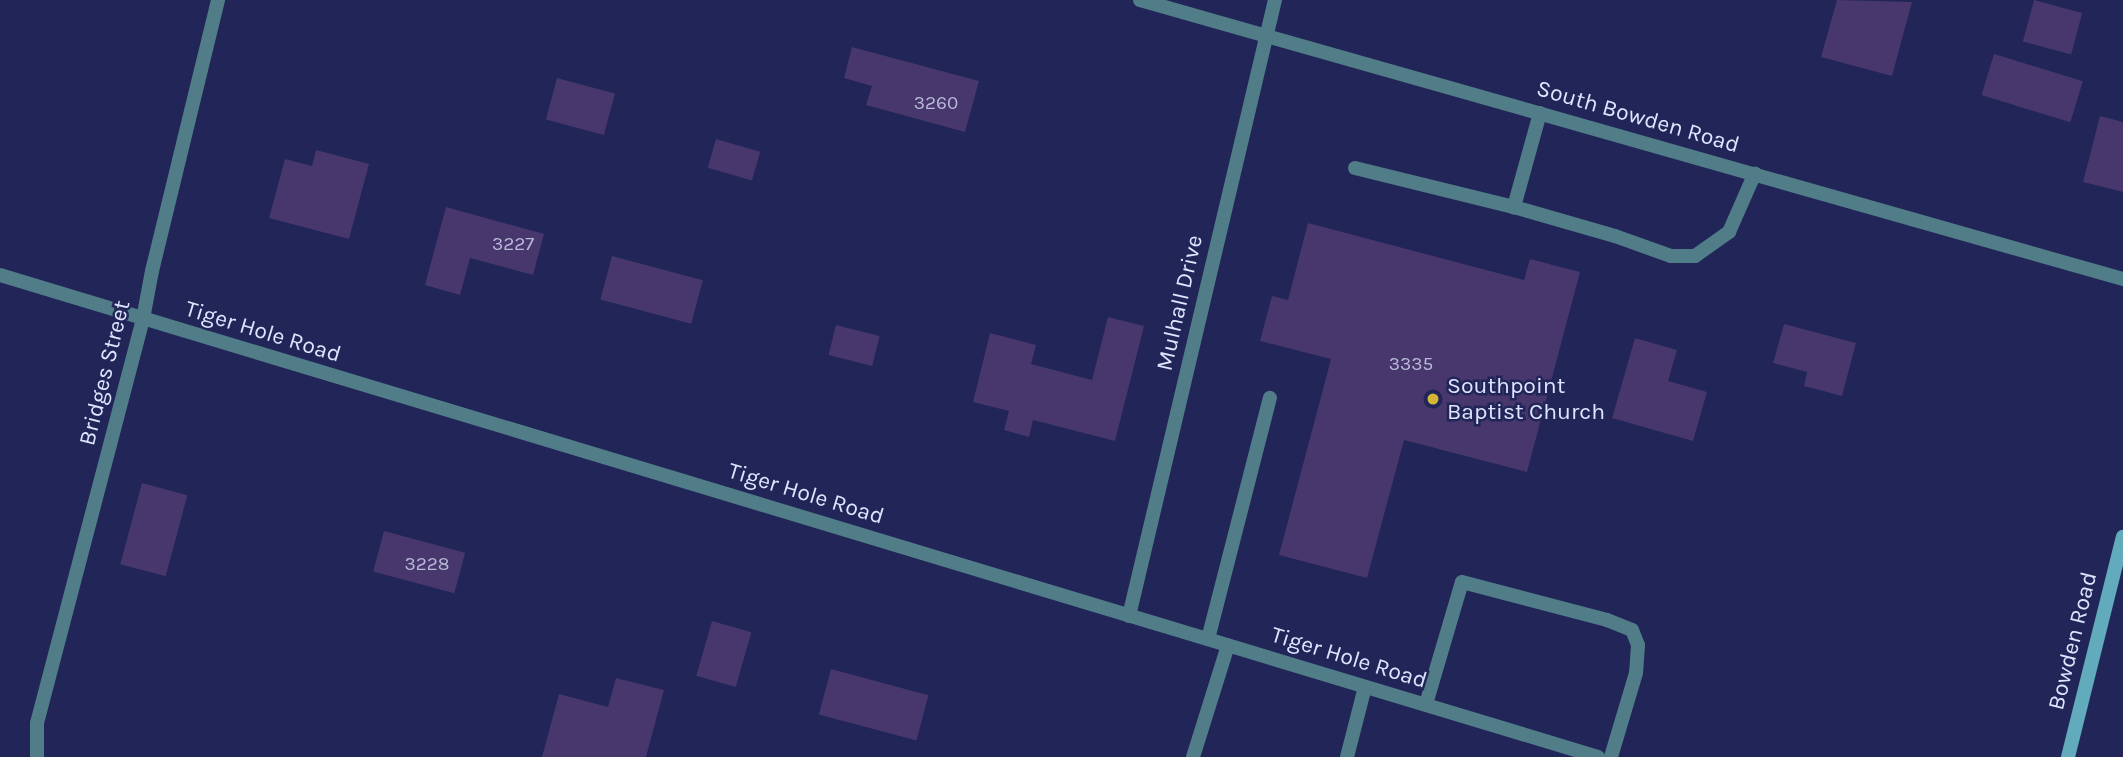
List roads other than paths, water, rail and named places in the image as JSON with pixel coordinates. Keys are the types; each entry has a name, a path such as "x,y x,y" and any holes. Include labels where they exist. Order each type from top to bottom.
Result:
{"main road":[{"name":"Bowden Road","path":"2068,757 2123,537"}],"street":[{"name":"Bridges Street","path":"37,757 37,723 144,319 152,271 218,0"},
{"name":"South Bowden Road","path":"1140,0 2123,279"},
{"name":"Mulhall Drive","path":"1129,616 1275,0"},
{"path":"1514,207 1540,113"},
{"path":"1356,168 1514,207 1671,256 1695,256 1729,232 1755,173"},
{"name":"Tiger Hole Road","path":"0,275 1598,757"},
{"path":"1208,639 1270,398"},
{"path":"1426,704 1462,582 1594,617 1632,630 1638,645 1636,673 1611,757"},
{"path":"1194,757 1228,645"},
{"path":"1347,757 1365,687"}],"place":[{"name":"Southpoint Baptist Church","path":"1433,399"}]}
